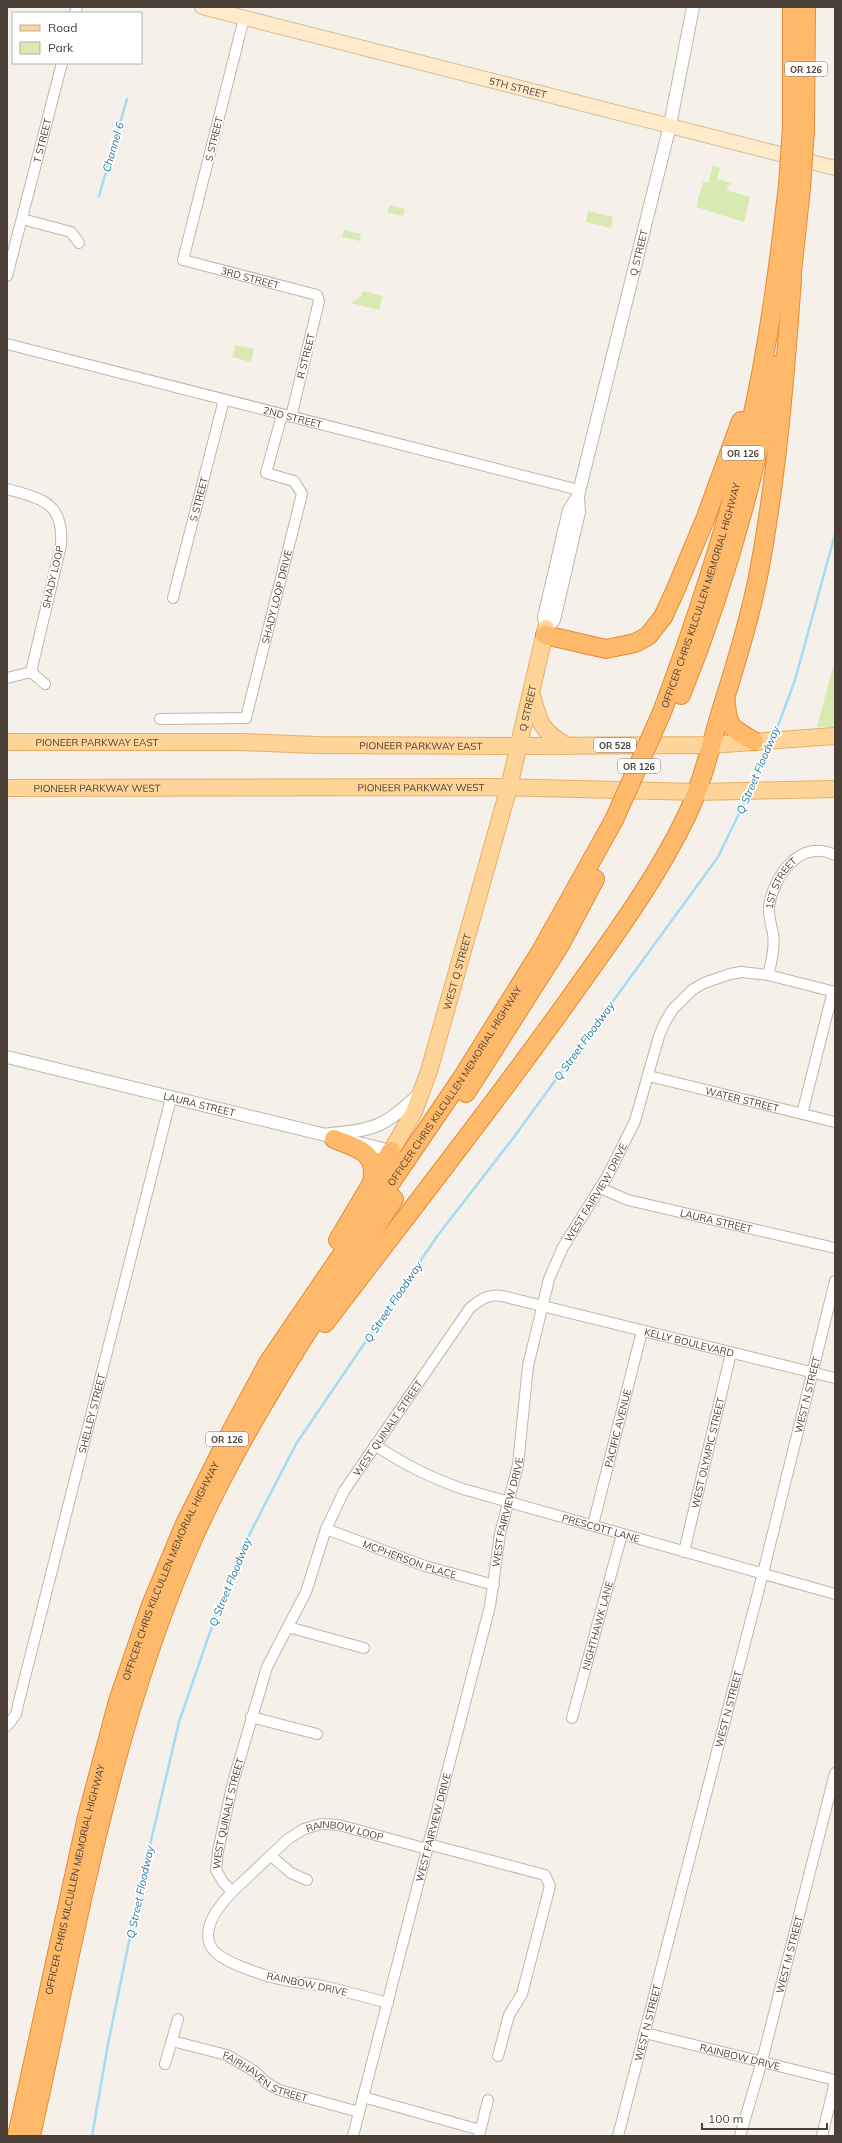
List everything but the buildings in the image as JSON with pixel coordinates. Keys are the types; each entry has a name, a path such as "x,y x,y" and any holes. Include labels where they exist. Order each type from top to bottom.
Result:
{"highway":[{"name":"OFFICER CHRIS KILCULLEN MEMORIAL HIGHWAY","path":"792,7 799,128"},
{"name":"OFFICER CHRIS KILCULLEN MEMORIAL HIGHWAY","path":"30,2136 100,1826 133,1705 165,1608 197,1531 257,1413 299,1343 502,1037 560,945 621,820 710,618 740,522 770,400 785,278 794,187 806,7"},
{"path":"546,632 606,649 621,647 648,636 663,618 706,517 743,416 785,278"},
{"path":"257,1413 544,1034 627,918 673,843 697,792 745,631 759,574 773,489 783,405 785,278"},
{"path":"726,695 727,719 730,724 754,741"},
{"name":"OFFICER CHRIS KILCULLEN MEMORIAL HIGHWAY","path":"17,2136 86,1817 118,1701 150,1605 184,1526 233,1428 268,1363 462,1078 621,820"},
{"path":"334,1139 369,1157 374,1166 372,1183"},
{"path":"268,1363 291,1318 391,1151"}],"main road":[{"name":"5TH STREET","path":"202,7 216,9 244,18 835,168"},
{"name":"Q STREET","path":"509,788 546,632"},
{"path":"532,692 538,719 544,729 550,735 568,746"},
{"name":"PIONEER PARKWAY EAST","path":"7,742 240,742 316,745 568,746 711,744 835,736"},
{"name":"PIONEER PARKWAY WEST","path":"7,788 509,788 697,792 835,789"},
{"name":"WEST Q STREET","path":"391,1151 414,1112 423,1091 509,788"}],"street":[{"name":"Q STREET","path":"546,632 554,620 579,512 579,493 670,125 693,7"},
{"name":"S STREET","path":"183,260 244,18"},
{"name":"T STREET","path":"7,276 62,64"},
{"path":"22,219 71,232 79,242"},
{"name":"3RD STREET","path":"183,260 317,295"},
{"name":"R STREET","path":"286,416 319,301 317,295"},
{"name":"2ND STREET","path":"7,344 579,493"},
{"name":"S STREET","path":"173,598 224,400"},
{"name":"SHADY LOOP DRIVE","path":"160,719 246,718 302,494 294,481 266,473 286,416"},
{"name":"SHADY LOOP","path":"7,489 33,496 48,504 58,515 62,529 61,545 30,672"},
{"path":"7,678 30,672 45,684"},
{"name":"1ST STREET","path":"768,975 774,947 769,905 778,880 791,860 802,853 821,850 835,855"},
{"name":"WEST FAIRVIEW DRIVE","path":"353,2136 494,1585 500,1534 518,1465 523,1396 528,1366 555,1263 622,1149 635,1121 649,1076 659,1036 665,1022 673,1009 692,990 704,983 730,974 741,972 768,975 834,992"},
{"path":"802,1114 834,992"},
{"name":"LAURA STREET","path":"7,1057 334,1139 391,1151"},
{"name":"WATER STREET","path":"649,1076 835,1122"},
{"path":"316,1134 364,1131 379,1126 393,1118 423,1091"},
{"name":"SHELLEY STREET","path":"7,1726 16,1714 172,1098"},
{"name":"LAURA STREET","path":"600,1188 628,1200 835,1248"},
{"name":"WEST N STREET","path":"618,2136 763,1573 835,1281"},
{"name":"WEST QUINALT STREET","path":"232,1892 223,1882 216,1870 218,1852 233,1782 251,1717 267,1667 306,1592 326,1529 344,1491 374,1445 470,1308 481,1299 492,1294 543,1306"},
{"name":"KELLY BOULEVARD","path":"543,1306 835,1378"},
{"name":"PACIFIC AVENUE","path":"593,1525 642,1331"},
{"name":"WEST OLYMPIC STREET","path":"684,1552 731,1353"},
{"name":"PRESCOTT LANE","path":"374,1445 427,1476 463,1489 835,1594"},
{"name":"MCPHERSON PLACE","path":"326,1529 425,1566 494,1585"},
{"name":"NIGHTHAWK LANE","path":"572,1718 622,1534"},
{"path":"288,1627 364,1648"},
{"path":"251,1717 317,1734"},
{"name":"WEST M STREET","path":"740,2136 762,2061 835,1773"},
{"name":"RAINBOW LOOP","path":"232,1892 288,1839 304,1829 321,1824 339,1825 428,1846"},
{"path":"428,1846 545,1875 550,1886 522,1994 510,2015 498,2056"},
{"path":"271,1856 291,1873 307,1880"},
{"name":"RAINBOW DRIVE","path":"232,1892 213,1918 207,1934 210,1946 216,1954 224,1959 264,1975 322,1986 388,2003"},
{"path":"165,2064 178,2019"},
{"name":"RAINBOW DRIVE","path":"645,2032 835,2081"},
{"name":"FAIRHAVEN STREET","path":"172,2041 227,2055 254,2071 267,2083 279,2090 359,2112"},
{"path":"822,2136 835,2081"},
{"path":"363,2097 480,2133 488,2100"}],"green space":[{"path":"713,166 720,168 717,179 731,183 726,190 750,197 744,222 696,207 703,182 708,183"},
{"path":"390,205 405,209 403,216 387,213"},
{"path":"588,211 613,217 611,228 586,222"},
{"path":"344,230 361,234 360,241 342,237"},
{"path":"363,291 383,296 379,310 351,303 361,296"},
{"path":"235,345 254,349 251,362 232,357"},
{"path":"835,659 835,728 817,727"}],"waterway":[{"name":"Channel 6","path":"99,196 127,99"},
{"name":"Q Street Floodway","path":"775,734 795,680 835,534"},
{"name":"Q Street Floodway","path":"751,785 770,746"},
{"name":"Q Street Floodway","path":"92,2136 108,2044 141,1883 179,1722 210,1632 244,1545 296,1444 438,1235 514,1137 718,857 747,797"}]}
